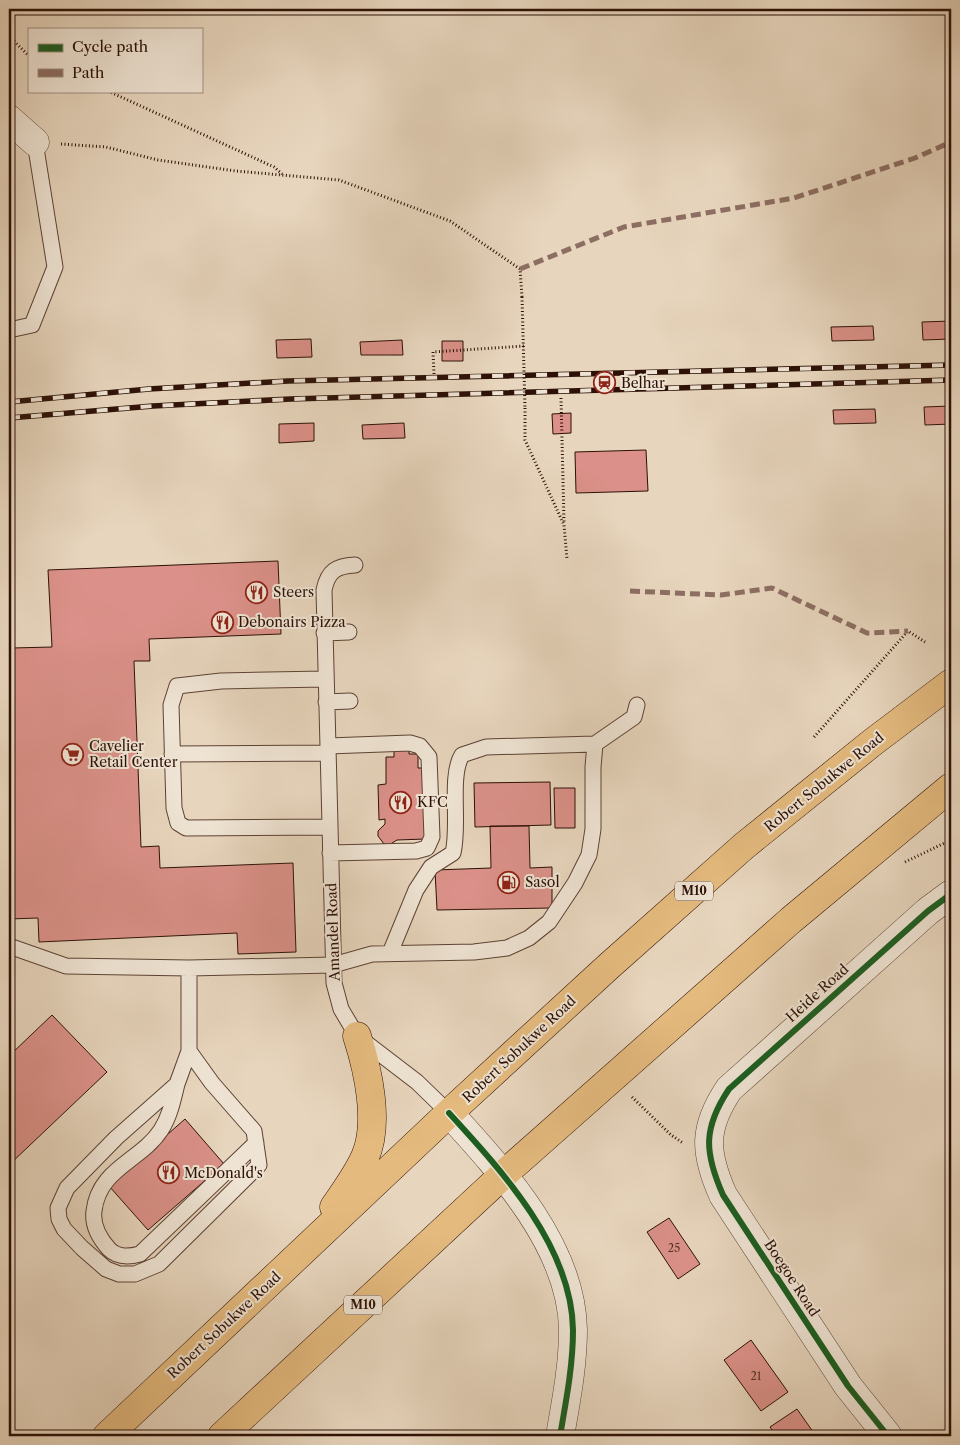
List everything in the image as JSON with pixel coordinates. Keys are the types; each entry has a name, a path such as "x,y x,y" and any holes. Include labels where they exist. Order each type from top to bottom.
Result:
{"main road":[{"name":"Robert Sobukwe Road","path":"106,1436 449,1113 744,846 873,742 951,683"},
{"name":"M10","path":"222,1436 504,1174 784,926 951,787"},
{"path":"310,1244 355,1176 365,1157 370,1137 368,1070 357,1036"}],"street":[{"path":"9,121 35,142"},
{"name":"Heide Road","path":"711,1121 729,1089 928,911 951,894"},
{"path":"449,1113 504,1174 534,1219 557,1262 568,1295 573,1329 571,1360 560,1436"},
{"name":"Boegoe Road","path":"711,1121 708,1133 712,1170 723,1195 848,1386 888,1436"}],"lane":[{"path":"9,330 32,326 55,266 35,142"},
{"name":"Amandel Road","path":"356,566 336,569 326,578 324,590 334,983 341,1009 357,1036 417,1082 449,1113"},
{"path":"324,633 349,632"},
{"path":"325,679 222,681 177,686 171,705 172,754 174,808 178,824 186,828 330,827"},
{"path":"326,702 350,701"},
{"path":"390,953 416,890 431,867 452,853 456,838 456,770 462,755 486,747 595,744 634,717 636,705"},
{"path":"172,754 328,750 410,743 425,750 429,757 432,837 427,848 416,851 330,853"},
{"path":"9,946 66,966 189,968 333,964 372,954 491,951 519,944 549,922 575,883 589,855 593,829 592,767 595,744"},
{"path":"189,968 189,1051 177,1084 170,1113 160,1132 99,1190 93,1217 95,1228 113,1254 128,1258 140,1254 256,1143"},
{"path":"177,1084 116,1138 67,1188 58,1208 59,1219 64,1229 106,1269 119,1274 135,1274 149,1270 159,1264 259,1165 254,1130 212,1084 189,1051"}],"path":[{"path":"9,17 14,41 28,55"},
{"path":"110,92 274,167 282,175"},
{"path":"35,142 106,147 158,160 339,180 450,220 520,269 526,408 525,440 564,525"},
{"path":"434,374 433,352 524,346"},
{"path":"561,398 564,525 567,560"},
{"path":"814,737 908,631 925,642"},
{"path":"902,862 908,862 951,840"},
{"path":"632,1098 671,1135 684,1143"}],"building":[{"path":"951,321 951,339 923,340 922,322"},
{"path":"873,326 874,340 832,341 831,327"},
{"path":"311,339 312,357 277,358 276,340"},
{"path":"402,340 403,355 361,355 360,342"},
{"path":"442,341 463,341 463,361 442,361"},
{"path":"951,406 951,424 925,425 924,407"},
{"path":"875,409 876,423 834,424 833,410"},
{"path":"571,413 571,433 553,434 552,414"},
{"path":"314,423 314,441 279,443 279,424"},
{"path":"404,423 405,438 363,439 362,425"},
{"path":"646,450 648,491 576,493 575,452"},
{"name":"Cavelier Retail Center","path":"278,561 281,634 149,639 150,661 134,661 141,847 159,846 160,868 293,863 296,952 238,954 237,933 39,942 38,918 9,919 9,629 11,629 12,648 52,647 48,570"},
{"name":"KFC","path":"394,750 409,750 409,754 418,754 418,768 424,768 425,839 397,840 389,845 384,844 378,836 378,831 385,824 385,819 379,820 378,785 386,784 386,757 394,757"},
{"path":"550,782 551,825 475,827 474,783"},
{"path":"554,788 575,788 575,828 555,828"},
{"path":"490,826 529,826 530,868 552,867 552,908 437,910 435,870 491,868"},
{"path":"52,1015 107,1072 9,1165 9,1056"},
{"name":"McDonald's","path":"185,1119 224,1164 148,1230 109,1186"},
{"path":"669,1218 700,1264 678,1279 647,1232"},
{"path":"751,1340 788,1392 761,1411 724,1360"},
{"path":"797,1409 816,1436 776,1436 770,1427"}],"railway":[{"path":"9,402 149,389 288,381 951,365"},
{"path":"9,418 153,406 291,399 951,380"}],"marked path":[{"path":"520,269 624,227 794,198 915,158 951,142"},
{"path":"630,591 721,595 772,588 867,633 908,631"}],"cycle path":[{"path":"888,1436 848,1386 723,1195 712,1166 709,1140 714,1116 729,1089 928,911 951,894"},
{"path":"449,1113 511,1185 547,1240 561,1269 570,1299 573,1343 567,1397 560,1436"}],"place":[{"name":"Belhar","path":"605,383"},
{"name":"Steers","path":"257,592"},
{"name":"Debonairs Pizza","path":"222,622"},
{"name":"Cavelier Retail Center","path":"73,754"},
{"name":"KFC","path":"401,802"},
{"name":"Sasol","path":"509,882"},
{"name":"McDonald's","path":"168,1173"}]}
